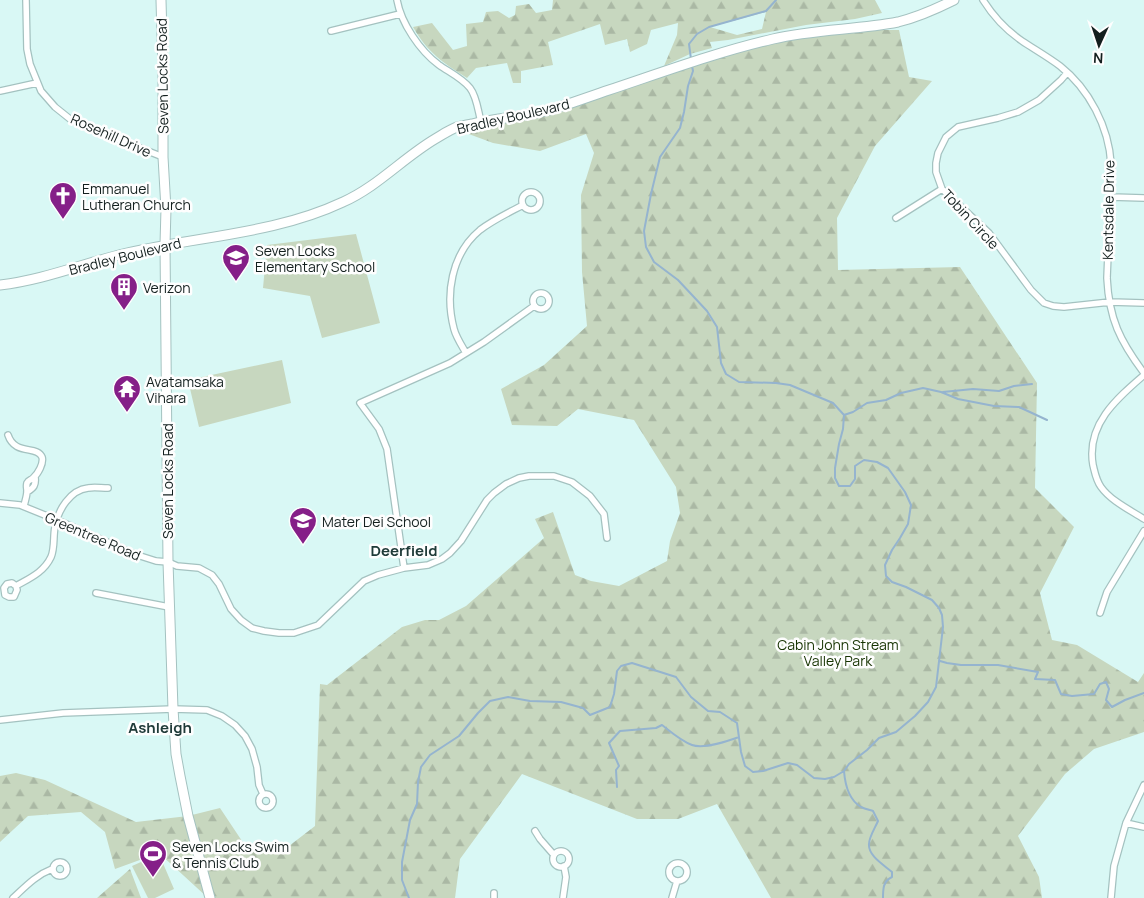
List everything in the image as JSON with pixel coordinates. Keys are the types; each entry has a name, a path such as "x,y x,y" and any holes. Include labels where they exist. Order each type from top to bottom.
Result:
{"main road":[{"name":"Seven Locks Road","path":"161,0 163,157 166,209 168,562 173,709 176,754 180,776 188,816 210,898"},
{"name":"Bradley Boulevard","path":"0,285 40,278 125,253 165,244 239,233 286,222 345,202 362,192 417,150 457,127 546,111 678,66 774,38 870,27 900,21 929,12 954,0"}],"street":[{"name":"Rosehill Drive","path":"26,0 27,49 30,64 41,91 55,107 70,118 163,157"},
{"path":"397,0 400,14 412,35 427,54 470,88 481,122"},
{"name":"Kentsdale Drive","path":"983,0 990,11 1008,30 1067,72 1082,89 1098,113 1107,140 1111,164 1108,294 1114,322 1120,337 1144,374"},
{"path":"331,31 400,14"},
{"name":"Tobin Circle","path":"1067,72 1039,100 1018,112 958,127 946,137 938,153 936,172 942,189 989,233 1031,290 1044,303 1064,307 1110,302 1144,302"},
{"path":"0,91 37,83"},
{"path":"896,218 942,189"},
{"path":"1111,196 1144,198"},
{"path":"466,353 454,331 450,309 449,289 454,270 466,246 478,232 495,220 523,206"},
{"path":"404,568 387,449 379,429 360,403 450,363 484,342 534,306"},
{"path":"1144,374 1105,414 1097,427 1092,446 1092,457 1095,477 1100,486 1110,497 1144,519"},
{"path":"8,435 15,447 35,452 41,456 42,464 34,477 29,480 24,506"},
{"name":"Greentree Road","path":"0,503 24,506 134,554 177,566 199,568 212,575 219,584 231,609 240,620 252,628 264,632 279,633 294,633 318,625 364,581 404,568 428,565 442,559 461,541 487,500 506,484 519,478 554,476 572,482 590,496 604,514 607,538"},
{"path":"16,586 38,573 48,562 52,554 57,520 67,500 78,491 88,488 108,488"},
{"path":"1100,613 1106,592 1144,531"},
{"path":"96,594 169,607"},
{"path":"0,720 63,714 173,709 207,710 222,716 244,736 252,749 259,785 263,794"},
{"path":"1111,898 1114,866 1126,822 1144,784"},
{"path":"1126,822 1144,827"},
{"path":"535,831 554,855 553,860 555,864 559,867 564,866 569,860 567,853 560,851 554,855"},
{"path":"563,898 566,877 564,866"},
{"path":"13,898 36,877 52,869"},
{"path":"672,898 677,881"}],"green space":[{"path":"553,0 875,0 882,13 710,42 712,48 690,54 664,66 677,35 678,23 651,30 647,44 630,52 627,39 605,45 600,24 548,42 553,65 521,71 521,83 513,83 507,63 476,68 467,78 436,56 424,44 413,27 432,23 453,50 467,46 466,24 483,22 486,12 498,11 509,18 515,15 516,6 529,4 536,13 552,10","holes":["766,12 762,29 737,35 710,27"]},
{"name":"Cabin John Stream Valley Park","path":"833,30 899,30 909,77 932,81 875,146 837,218 838,270 960,267 1037,383 1035,488 1074,527 1040,593 1052,640 1077,645 1138,682 1144,673 1144,732 1094,749 1065,774 1018,836 1039,877 1042,898 771,898 717,804 678,819 637,819 522,774 460,859 455,898 208,898 159,853 115,869 105,832 81,812 28,816 0,842 0,776 16,773 45,780 136,822 188,816 220,808 246,847 289,846 315,826 320,684 327,685 402,627 425,620 439,620 466,606 544,538 535,519 553,512 575,575 591,581 619,586 667,561 670,541 680,513 676,487 634,420 578,409 557,426 512,425 501,389 544,365 587,326 582,272 581,195 594,153 586,134 540,151 493,143 458,130 524,118 696,60"},
{"path":"356,234 380,323 322,338 310,296 263,288 267,245"},
{"path":"282,360 291,403 199,427 188,380"},
{"name":"Seven Locks Swim & Tennis Club","path":"159,854 174,889 155,898 148,898 132,866"},
{"path":"130,869 141,898 97,898"}],"waterway":[{"path":"691,59 689,44 697,34 709,27 766,11 776,0"},
{"path":"409,898 402,880 402,862 410,820 417,804 421,767 430,755 459,736 490,701 508,697 530,701 561,702 583,708 590,715 610,707 617,671 621,666 632,663 676,677 691,697 708,711 720,712 737,723 745,766 753,772 763,771 788,763 797,765 814,778 825,779 834,777 844,771 849,764 879,738 896,732 928,702 936,687 943,627 939,608 932,600 892,582 886,576 885,565 908,524 911,505 905,492 888,468 877,462 864,460 855,466 855,479 850,486 839,486 835,478 835,468 844,415 833,403 790,385 739,382 726,374 721,363 717,327 707,311 678,280 654,262 646,247 644,231 660,157 680,128 688,86 693,71 692,66"},
{"path":"943,392 973,389 999,391 1014,386 1032,384"},
{"path":"844,415 853,412 867,403 886,400 901,393 923,388 941,392 958,399 994,406 1019,407 1047,420"},
{"path":"940,661 961,665 998,665 1038,672 1035,679 1055,680 1061,694 1072,696 1094,694 1100,684 1106,682 1109,689 1106,700 1112,707 1144,693"},
{"path":"617,787 616,770 619,766 609,743 620,731 656,728 662,725 684,741 697,746 716,744 739,737"},
{"path":"844,771 847,786 853,800 861,807 873,811 878,821 870,838 869,848 877,860 892,872 892,877 884,886 883,898"}],"place":[{"name":"Emmanuel Lutheran Church","path":"63,220"},
{"name":"Seven Locks Elementary School","path":"236,282"},
{"name":"Verizon","path":"124,311"},
{"name":"Avatamsaka Vihara","path":"127,413"},
{"name":"Mater Dei School","path":"303,545"},
{"name":"Seven Locks Swim & Tennis Club","path":"153,878"}],"district":[{"name":"Deerfield","path":"404,550"},
{"name":"Ashleigh","path":"160,727"}]}
